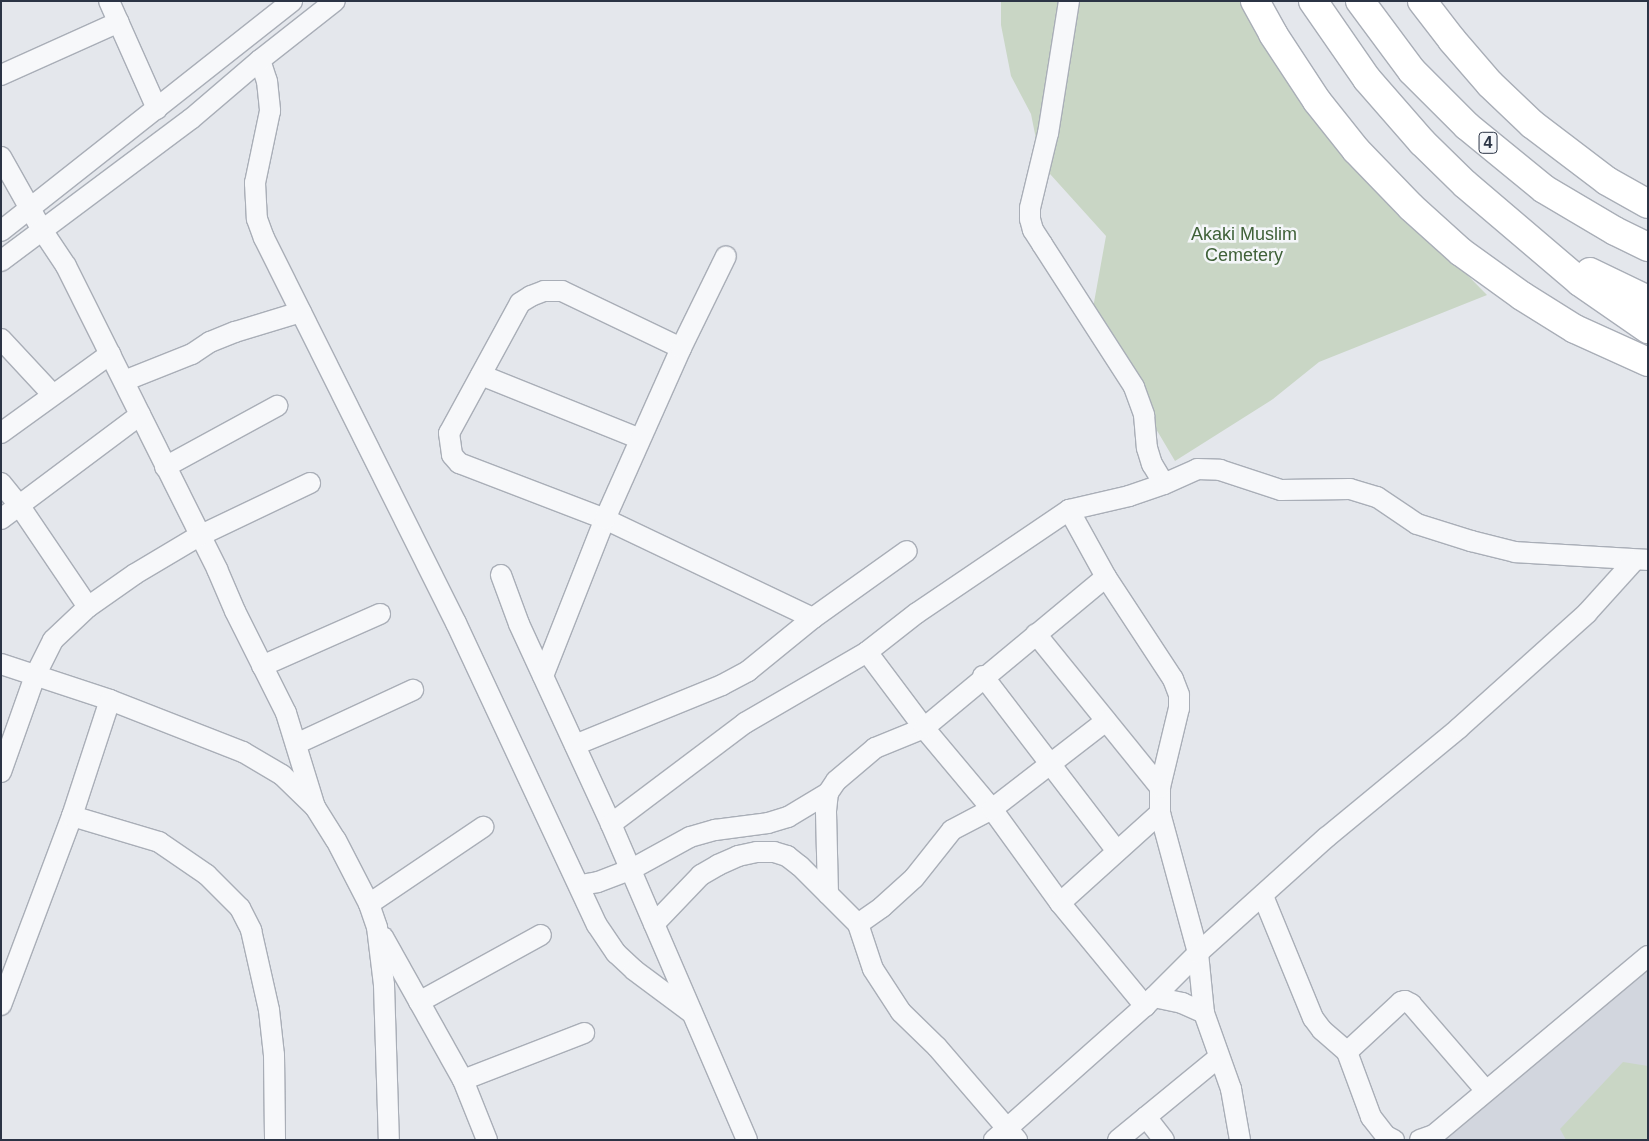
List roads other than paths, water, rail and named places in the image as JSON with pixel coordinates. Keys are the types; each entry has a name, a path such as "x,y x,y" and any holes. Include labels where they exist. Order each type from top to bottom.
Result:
{"highway":[{"path":"1255,1 1272,34 1317,101 1356,150 1411,207 1461,252 1522,296 1575,329 1648,362"},
{"path":"1313,1 1334,34 1373,86 1422,142 1465,184 1580,282 1648,328"},
{"name":"4","path":"1360,1 1412,71 1467,126 1544,189 1615,231 1648,247"},
{"path":"1422,1 1452,40 1490,84 1532,124 1607,181 1648,204"},
{"path":"1498,212 1583,269 1648,300"}],"street":[{"path":"109,1 157,109"},
{"path":"1,231 292,1"},
{"path":"1,261 191,119 260,60 336,1"},
{"path":"1069,1 1048,133 1030,208 1030,219 1033,230 1134,387 1144,415 1147,448 1152,464 1164,484"},
{"path":"1,75 119,22"},
{"path":"260,60 267,81 270,111 255,183 257,218 300,312 456,623 532,790 580,886 597,925 616,953 658,990 692,1013"},
{"path":"1,156 42,230 66,266 217,569 235,611 286,713 315,807"},
{"path":"544,676 605,519 681,348 726,256"},
{"path":"681,348 562,291 544,291 520,303 449,433 452,455 459,463 605,519 813,618"},
{"path":"124,382 192,354 210,342 235,332 300,312"},
{"path":"1,340 52,395"},
{"path":"1,433 110,354"},
{"path":"481,374 640,439"},
{"path":"165,466 277,406"},
{"path":"1,518 140,415"},
{"path":"610,824 745,723 867,652 916,613 1069,510 1129,496 1164,484 1197,468 1220,470 1282,490 1350,489 1377,497 1417,524 1471,541 1515,552 1641,561"},
{"path":"1,483 19,505 88,606"},
{"path":"1,772 35,676 53,640 88,606 135,574 199,536 310,483"},
{"path":"1069,510 1106,577 1173,680 1179,695 1180,708 1160,787 1160,813 1198,953 1204,1013 1230,1089 1240,1140"},
{"path":"575,745 722,685 748,671 813,618 907,551"},
{"path":"654,924 701,875 738,856 774,852 787,856 800,866 858,924 873,969 886,991 901,1012 937,1047 1006,1136 1198,953 1327,837 1459,728 1641,561"},
{"path":"501,575 519,624 610,824 747,1140"},
{"path":"580,886 598,882 630,870 690,837 715,830 768,823 788,817 828,793 836,781 875,748 924,728 983,676 1106,577"},
{"path":"262,666 380,614"},
{"path":"1036,634 1160,787"},
{"path":"867,652 924,728 992,809 1060,903 1149,1001 1182,1003 1204,1013"},
{"path":"1,664 110,700 244,752 282,776 315,807 336,840 368,904 377,927 463,1080 487,1140"},
{"path":"983,676 1117,851"},
{"path":"296,744 413,690"},
{"path":"1,1005 72,816 110,700"},
{"path":"858,924 882,907 914,878 952,830 992,809 1106,721"},
{"path":"828,793 826,810 828,894"},
{"path":"1060,903 1160,813"},
{"path":"72,816 159,842 207,875 240,908 251,930 269,1010 274,1055 275,1140"},
{"path":"368,904 484,826"},
{"path":"1263,896 1313,1018 1322,1030 1347,1052 1371,1117 1386,1136 1394,1140"},
{"path":"377,927 384,985 389,1140"},
{"path":"419,1002 542,935"},
{"path":"1420,1140 1434,1134 1648,956"},
{"path":"1347,1052 1401,1002 1406,1001 1411,1004 1486,1091"},
{"path":"463,1080 584,1033"},
{"path":"1118,1140 1218,1058"},
{"path":"1146,1117 1164,1140"}],"park label":[{"name":"Akaki Muslim Cemetery","path":"1244,245"}]}
